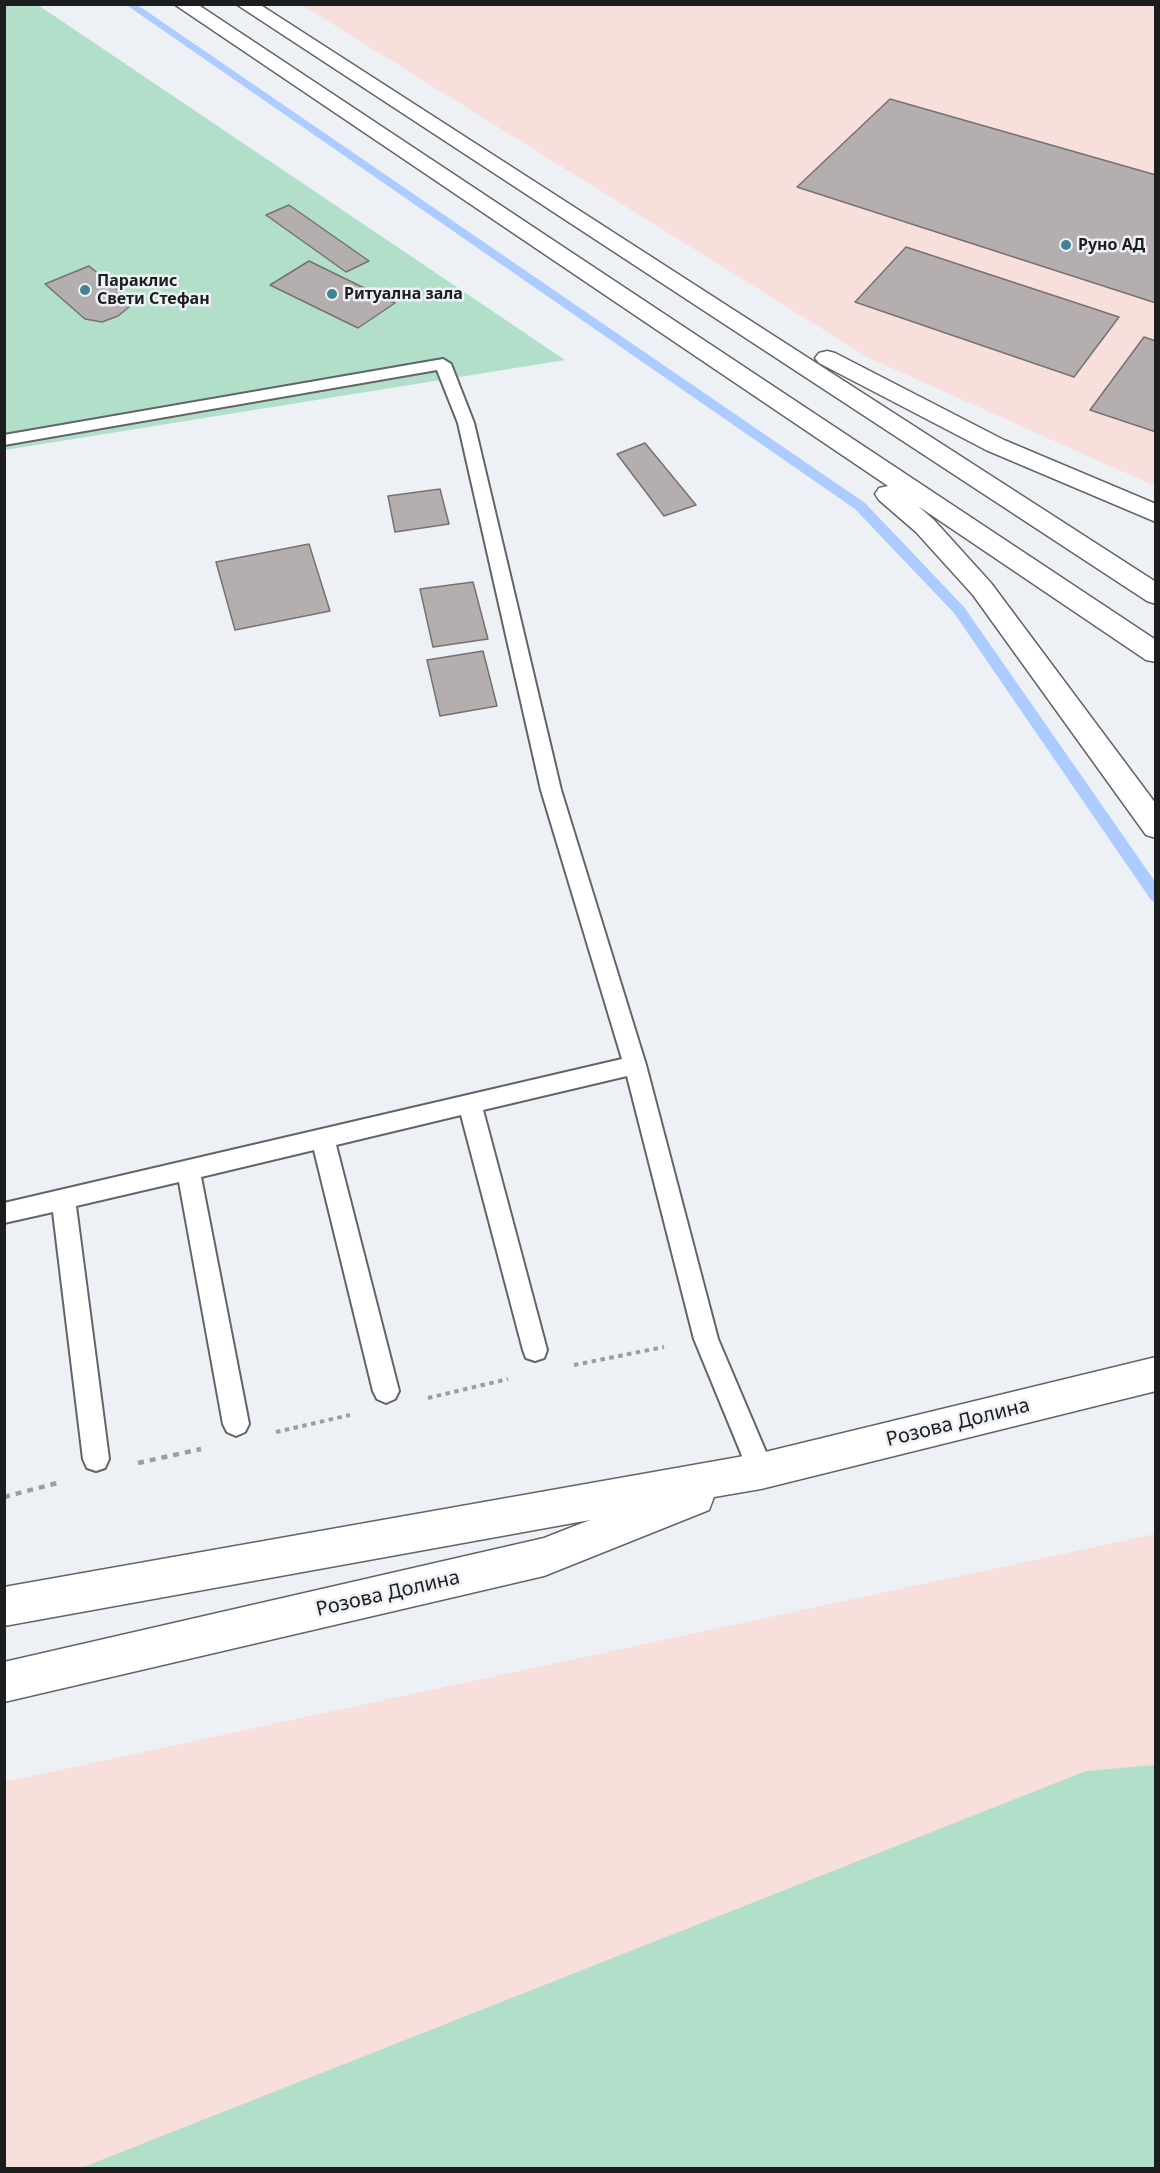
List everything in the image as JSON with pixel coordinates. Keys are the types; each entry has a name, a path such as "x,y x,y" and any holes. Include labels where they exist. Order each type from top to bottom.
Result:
{"main road":[{"path":"183,4 1155,653"},
{"path":"245,4 1155,594"},
{"path":"593,230 937,417 1004,449 1155,514"},
{"path":"798,413 925,526 982,589 1155,827"},
{"name":"Розова Долина","path":"4,1607 761,1471 1155,1374"},
{"name":"Розова Долина","path":"4,1682 544,1557 761,1471"}],"lane":[{"path":"4,440 443,364 466,423 550,790 635,1065 706,1339 761,1471"},
{"path":"4,1213 635,1065"},
{"path":"470,1105 535,1350"},
{"path":"323,1138 386,1391"},
{"path":"188,1170 236,1424"},
{"path":"63,1200 96,1459"}],"shaded area":[{"path":"302,5 1155,5 1155,486 869,358"},
{"path":"1155,1534 1155,2168 5,2168 4,1782"}],"green space":[{"path":"5,5 38,5 565,360 5,450"},
{"path":"1155,1765 1155,2168 81,2168 1086,1771"}],"building":[{"name":"Руно АД","path":"890,99 1156,175 1156,303 797,187"},
{"path":"289,205 369,261 346,272 266,215"},
{"name":"Руно АД","path":"906,247 1119,317 1074,377 855,302"},
{"name":"Ритуална зала","path":"309,261 395,303 358,328 270,285"},
{"name":"Параклис Свети Стефан","path":"89,266 129,299 129,307 118,316 102,322 85,319 45,284"},
{"path":"1144,337 1156,341 1156,432 1090,410"},
{"path":"645,443 696,505 664,516 617,454"},
{"path":"440,489 449,524 395,532 388,496"},
{"path":"309,544 330,611 235,630 216,562"},
{"path":"473,582 488,639 433,647 420,589"},
{"path":"483,651 497,706 440,716 427,660"}],"waterway":[{"path":"129,4 860,506 959,610 1156,896"}],"place":[{"name":"Руно АД","path":"1066,245"},
{"name":"Параклис Свети Стефан","path":"85,290"},
{"name":"Ритуална зала","path":"332,294"}]}
